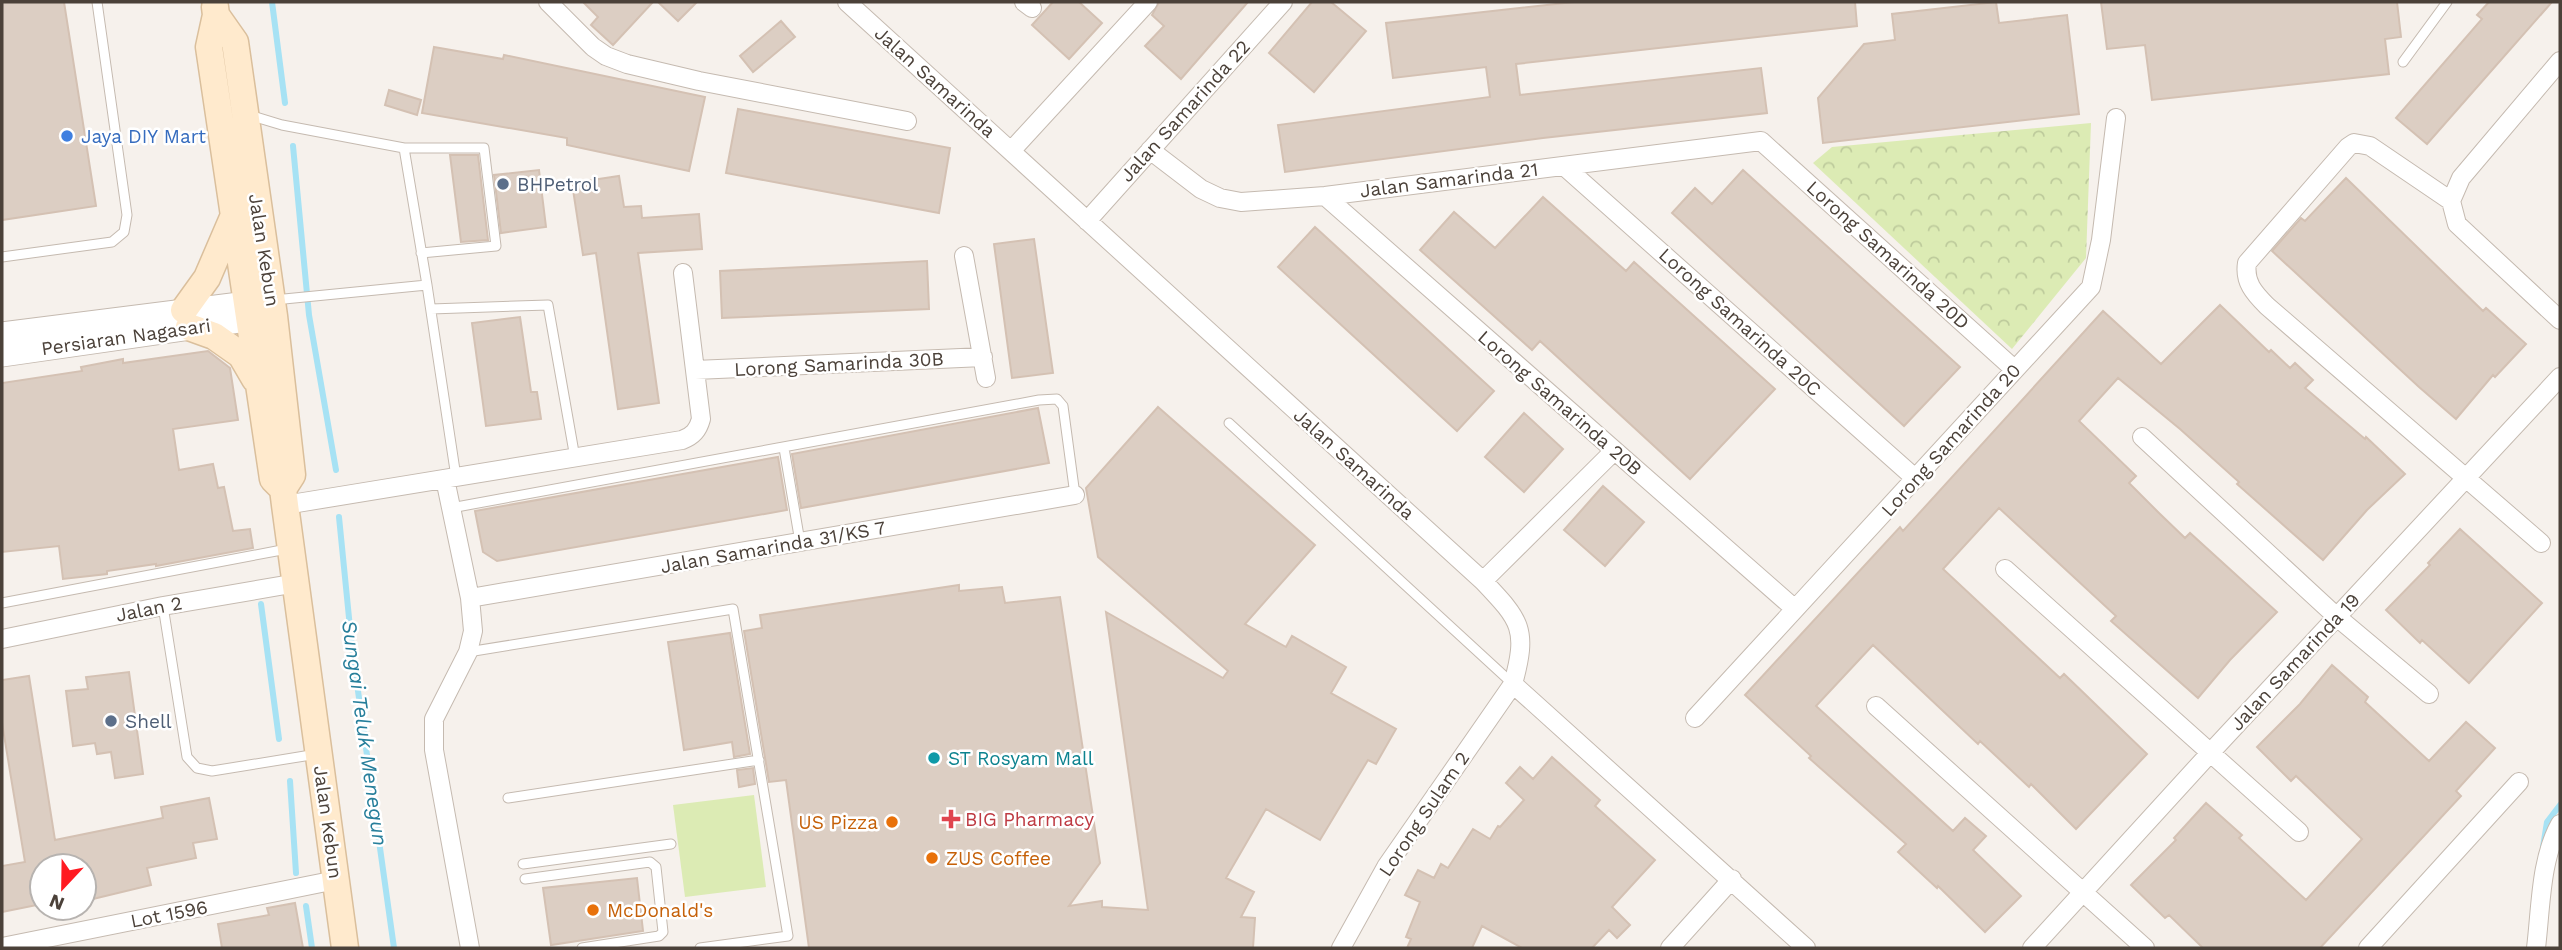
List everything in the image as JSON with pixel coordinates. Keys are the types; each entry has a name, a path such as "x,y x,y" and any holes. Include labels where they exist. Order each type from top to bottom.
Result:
{"main road":[{"name":"Jalan Kebun","path":"215,8 235,42 292,475 284,497"},
{"name":"Jalan Kebun","path":"215,8 209,47 236,212 271,306 259,387 273,479 284,497 292,548 345,948"},
{"path":"236,212 186,319 241,355 259,387"}],"street":[{"path":"548,2 593,47 606,56 627,64 699,81 907,121"},
{"name":"Jalan Samarinda","path":"847,2 1020,141 1087,221 1483,581 1505,604 1521,630 1521,654 1513,684"},
{"path":"1020,141 1148,2"},
{"name":"Jalan Samarinda 22","path":"1087,221 1283,2"},
{"path":"2560,61 2461,178 2451,201 2457,224 2560,320"},
{"name":"Lorong Samarinda 20","path":"1695,718 2091,287 2101,240 2116,118"},
{"name":"Jalan Samarinda 21","path":"1150,150 1200,189 1220,198 1241,202 1325,196 1761,141"},
{"name":"Lorong Samarinda 20D","path":"1761,141 2014,369"},
{"path":"2451,201 2371,146 2354,143 2247,263 2245,273 2251,290 2267,306 2541,543"},
{"name":"Lorong Samarinda 20C","path":"1564,166 1916,479"},
{"name":"Lorong Samarinda 20B","path":"1325,196 1795,609"},
{"path":"964,256 986,378"},
{"path":"284,497 450,478 682,440 696,431 701,419 683,273"},
{"name":"Persiaran Nagasari","path":"2,355 186,319 271,306"},
{"name":"Persiaran Nagasari","path":"2,334 186,319"},
{"name":"Lorong Samarinda 30B","path":"695,370 983,357"},
{"name":"Jalan Samarinda 19","path":"2032,948 2560,377"},
{"path":"2143,437 2337,617 2428,694"},
{"path":"1483,581 1614,451"},
{"path":"450,478 451,508 470,598 473,631 468,652 434,719 434,750 470,948"},
{"name":"Jalan Samarinda 31/KS 7","path":"470,598 1075,495"},
{"path":"2005,569 2299,832"},
{"name":"Jalan 2","path":"2,639 163,606 297,583"},
{"path":"1513,684 1807,948"},
{"name":"Lorong Sulam 2","path":"1341,948 1386,867 1513,684"},
{"path":"1876,706 2144,948"},
{"path":"2368,948 2519,782"},
{"path":"2536,948 2544,878 2554,836 2560,824"},
{"path":"1670,948 1731,879"},
{"name":"Lot 1596","path":"2,947 336,880"}],"lane":[{"path":"2,257 112,242 124,232 127,215 97,2"},
{"path":"2403,62 2446,2"},
{"path":"244,113 282,125 404,148 484,148 496,246 421,253"},
{"path":"404,148 431,309 450,478"},
{"path":"271,306 317,296 427,285"},
{"path":"431,309 548,305 575,458"},
{"path":"451,508 1039,400 1057,399 1063,406 1075,495"},
{"path":"1229,423 1513,684"},
{"path":"784,448 800,542"},
{"path":"2,603 292,548"},
{"path":"163,606 187,757 197,768 212,771 319,754"},
{"path":"468,652 733,609 788,936 700,948"},
{"path":"508,798 759,760"},
{"path":"523,864 671,844"},
{"path":"525,879 650,862 656,867 663,932 659,936 582,948"}],"green space":[{"path":"2091,123 2086,258 2012,349 1813,163 1832,147"},
{"path":"754,795 766,887 685,897 673,805"}],"building":[{"path":"2,2 64,2 96,206 2,220"},
{"path":"583,2 653,2 613,45 591,25 598,17"},
{"path":"658,2 697,2 678,21"},
{"path":"1053,2 1079,2 1102,23 1069,59 1032,25"},
{"path":"1159,2 1248,2 1181,79 1145,46 1164,26 1152,15"},
{"path":"1312,2 1331,2 1366,31 1314,92 1269,53"},
{"path":"1574,2 1855,2 1857,26 1516,64 1520,95 1761,68 1767,113 1543,138 1285,172 1278,125 1490,97 1486,67 1393,78 1386,23"},
{"path":"1996,2 1999,23 2067,15 2079,114 1823,143 1818,98 1864,44 1895,40 1892,14"},
{"path":"2101,2 2397,2 2401,37 2385,39 2389,74 2152,100 2145,45 2107,49"},
{"path":"2489,2 2552,2 2427,144 2396,118 2482,19 2477,15"},
{"path":"781,21 795,37 753,72 740,56"},
{"path":"434,47 503,59 504,55 705,97 689,171 567,145 567,138 422,113"},
{"path":"389,90 421,100 417,115 385,105"},
{"path":"738,109 950,148 939,213 726,173"},
{"path":"450,155 478,155 488,240 461,242"},
{"path":"539,170 546,227 501,233 494,175"},
{"path":"1743,170 1960,367 1904,426 1672,213 1695,188 1712,204"},
{"path":"619,176 624,207 641,206 642,218 699,214 702,249 638,253 659,403 618,409 596,253 583,255 572,183"},
{"path":"2346,178 2483,311 2486,308 2526,344 2495,377 2493,375 2456,419 2272,251 2301,218 2305,221"},
{"path":"1543,197 1626,271 1634,262 1775,389 1690,479 1540,341 1532,350 1420,250 1454,212 1495,248"},
{"path":"1315,227 1494,391 1457,431 1278,267"},
{"path":"1034,239 1053,373 1012,378 994,244"},
{"path":"927,261 929,309 722,318 720,271"},
{"path":"2220,305 2269,352 2271,350 2290,368 2295,363 2313,380 2305,388 2365,439 2366,437 2405,474 2367,510 2323,560 2180,429 2118,378 2079,421 2136,476 2129,483 2159,513 2185,538 2190,533 2277,612 2230,660 2198,698 2111,621 2116,616 1999,508 1943,569 2060,678 2064,674 2147,754 2076,829 2031,784 2029,787 1980,741 1978,744 1873,645 1816,706 1953,831 1965,818 1986,836 1973,850 2021,896 1985,932 1898,852 1906,844 1809,758 1811,756 1745,695 1900,527 1903,531 2103,311 2161,364"},
{"path":"520,317 531,392 537,392 541,419 486,426 472,323"},
{"path":"208,351 230,368 238,420 173,429 179,470 213,464 218,488 224,487 233,531 250,529 253,548 156,566 107,571 107,574 63,579 59,546 2,552 2,383 82,371 81,367 123,359 123,363"},
{"path":"1158,407 1315,545 1245,624 1286,647 1292,636 1346,667 1331,693 1396,729 1376,764 1368,760 1320,840 1266,809 1226,878 1254,892 1241,917 1255,918 1253,948 809,948 786,780 769,782 744,631 762,628 760,615 959,585 959,591 1002,587 1005,603 1060,597 1100,863 1069,906 1102,901 1102,907 1148,910 1106,612 1223,678 1228,671 1098,557 1086,488"},
{"path":"1038,408 1049,463 801,508 792,454"},
{"path":"1524,413 1563,449 1524,492 1485,457"},
{"path":"778,457 787,510 497,561 483,552 475,511"},
{"path":"1603,486 1644,522 1605,566 1564,530"},
{"path":"2460,529 2542,603 2469,683 2422,640 2420,643 2386,610 2430,565 2428,563"},
{"path":"730,633 750,754 734,757 732,742 684,750 668,642"},
{"path":"2332,665 2368,697 2365,702 2429,761 2466,722 2495,748 2456,791 2461,796 2320,948 2203,948 2169,915 2165,918 2131,885 2176,840 2174,838 2206,803 2242,835 2239,838 2306,900 2362,839 2296,776 2291,781 2257,747 2300,704"},
{"path":"129,672 143,774 115,778 111,752 97,754 95,743 73,746 66,691 88,689 86,677"},
{"path":"29,676 55,840 163,818 161,807 209,798 217,839 193,843 196,858 147,868 151,885 98,898 98,852 28,852 28,907 2,912 2,866 25,862 2,723 2,680"},
{"path":"1552,757 1600,800 1595,806 1655,860 1612,907 1630,925 1617,938 1609,930 1592,948 1522,948 1482,926 1472,948 1407,948 1411,939 1406,937 1420,902 1405,895 1418,870 1434,878 1441,864 1448,868 1473,829 1490,839 1498,826 1500,827 1524,800 1506,783 1520,767 1533,779"},
{"path":"753,768 755,784 739,787 737,770"},
{"name":"McDonald's","path":"637,878 643,931 551,945 543,888"},
{"path":"295,903 303,948 222,948 218,924 269,915 267,908"}],"waterway":[{"name":"Sungai Teluk Menegun","path":"272,2 285,103"},
{"name":"Sungai Teluk Menegun","path":"293,146 309,315 336,470"},
{"name":"Sungai Teluk Menegun","path":"339,517 352,648 394,948"},
{"path":"261,604 279,739"},
{"path":"290,781 296,873"},
{"path":"2543,847 2547,822 2560,805"},
{"path":"306,906 312,948"}],"place":[{"name":"Jaya DIY Mart","path":"67,136"},
{"name":"BHPetrol","path":"503,184"},
{"name":"Shell","path":"111,721"},
{"name":"ST Rosyam Mall","path":"934,758"},
{"name":"BIG Pharmacy","path":"951,819"},
{"name":"US Pizza","path":"892,822"},
{"name":"ZUS Coffee","path":"932,858"},
{"name":"McDonald's","path":"593,910"}]}
